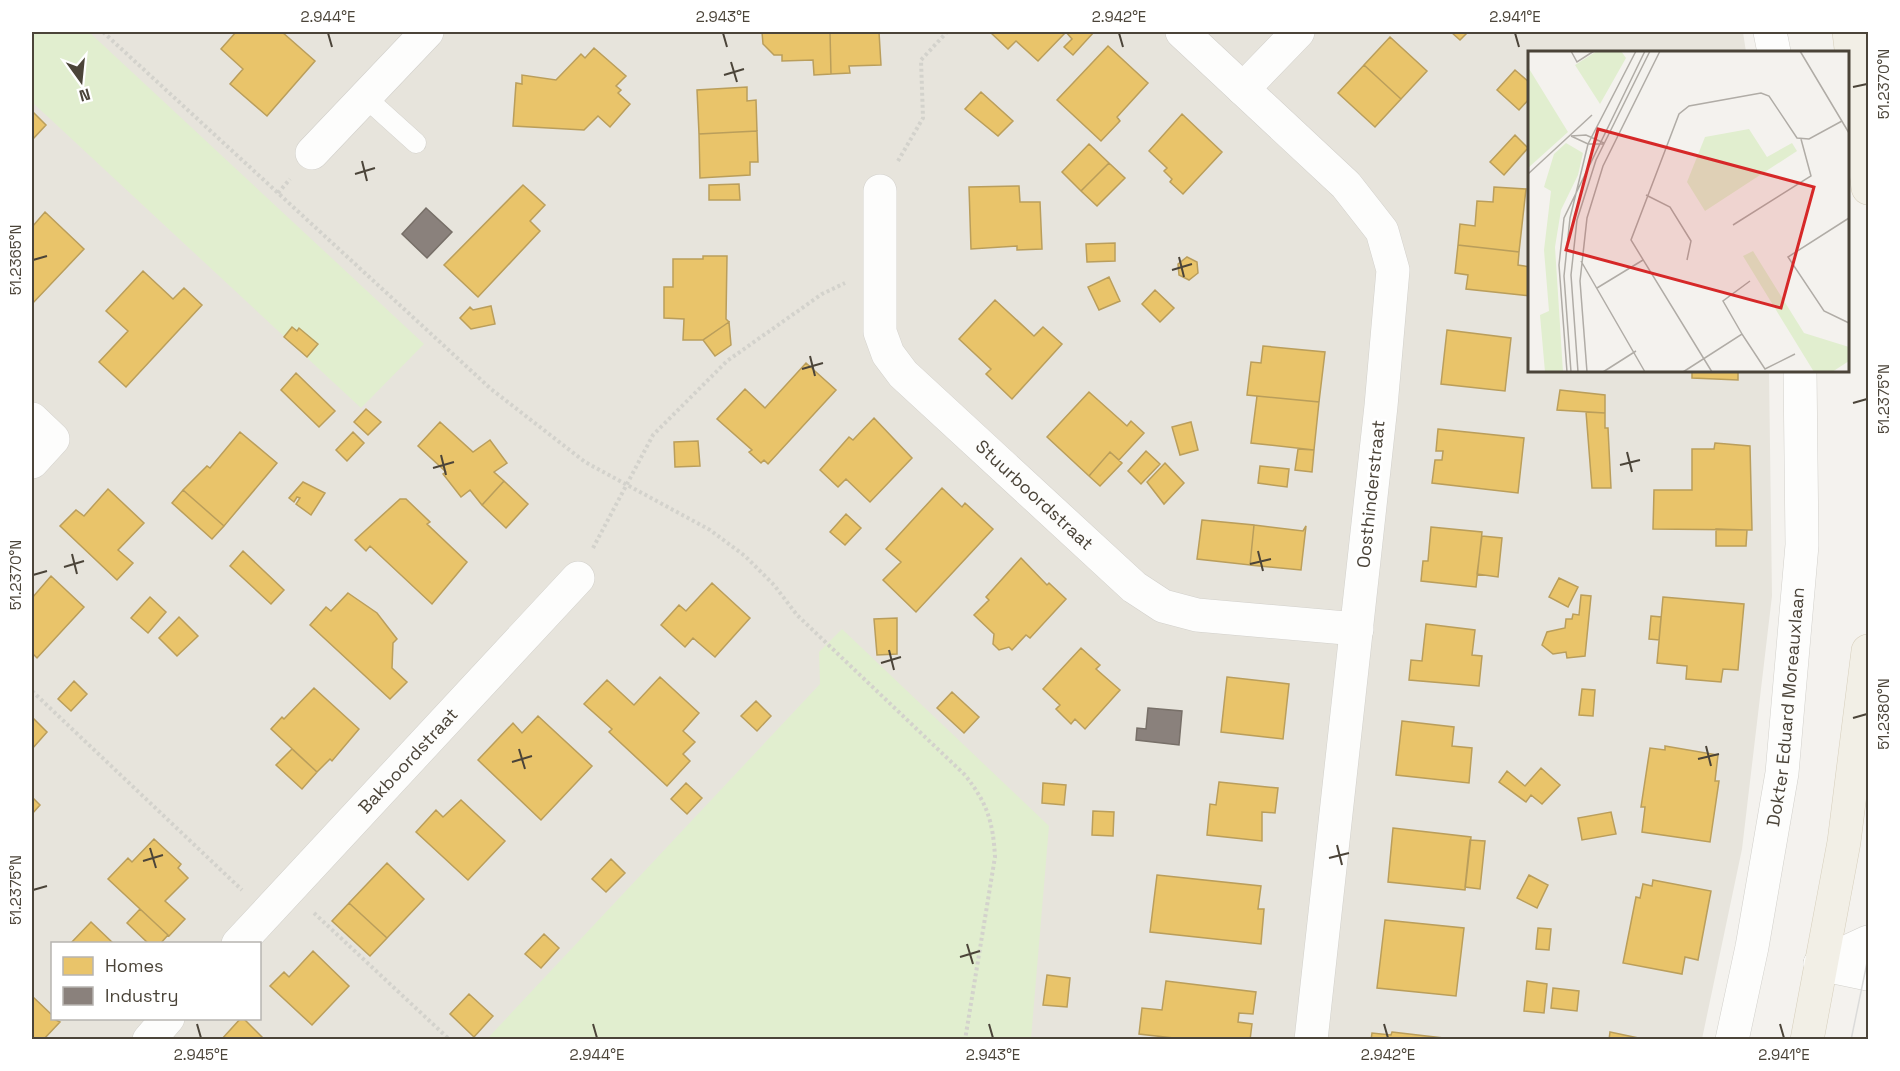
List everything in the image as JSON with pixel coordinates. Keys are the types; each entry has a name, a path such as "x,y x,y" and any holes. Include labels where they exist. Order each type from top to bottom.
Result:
{"main road":[{"path":"1849,32 1869,188"},
{"path":"1807,1040 1844,842 1869,651"}],"street":[{"path":"312,153 427,32"},
{"name":"Oosthinderstraat","path":"1182,32 1346,185 1382,231 1393,270 1357,629 1311,1040"},
{"path":"1243,89 1298,32"},
{"path":"1770,32 1774,51"},
{"name":"Stuurboordstraat","path":"880,191 878,268 880,332 888,354 903,374 1134,587 1163,606 1197,615 1357,629"},
{"name":"Dokter Eduard Moreauxlaan","path":"1732,1040 1752,947 1782,773 1802,545 1800,372"},
{"path":"32,418 53,439 32,462"},
{"name":"Bakboordstraat","path":"240,942 578,578"},
{"path":"1820,964 1869,942"},
{"path":"1820,964 1869,974"},
{"path":"149,1040 166,1020"}],"lane":[{"path":"365,97 416,143"}],"path":[{"path":"103,32 491,389 585,462 710,530 746,556 774,585 797,615 965,775 983,798 993,827 995,857 965,1040"},
{"path":"880,191 923,118 921,60 947,32"},
{"path":"578,578 624,485 653,435 727,361 822,294 878,268"},
{"path":"32,692 266,913"},
{"path":"288,889 450,1040"}],"shaded area":[{"path":"32,32 1743,32 1746,51 1528,51 1528,372 1769,372 1772,596 1742,849 1702,1039 32,1039"}],"green space":[{"path":"32,32 89,32 424,344 361,408 32,102"},
{"path":"842,629 1049,826 1031,1039 487,1039 820,684 819,652"}],"building: Homes":[{"path":"236,32 282,32 315,61 267,116 230,84 243,69 221,49"},
{"path":"762,32 830,32 831,74 814,75 813,60 782,61 782,55 774,55 763,44"},
{"path":"830,32 879,32 881,65 849,66 850,73 831,74"},
{"path":"990,32 1066,32 1038,61 1016,41 1008,49"},
{"path":"1066,32 1094,32 1073,55 1064,47 1072,39"},
{"path":"1451,32 1468,32 1460,40"},
{"path":"1390,37 1427,71 1401,99 1364,65"},
{"path":"1108,46 1148,83 1117,117 1120,121 1101,141 1057,100"},
{"path":"594,48 626,76 616,86 621,90 618,93 630,104 610,127 598,116 584,130 513,126 516,83 522,84 522,75 556,80 581,54 585,58"},
{"path":"1364,65 1401,99 1375,127 1338,93"},
{"path":"1515,70 1528,81 1528,100 1519,110 1497,90"},
{"path":"747,87 747,101 756,100 757,131 699,134 697,90"},
{"path":"981,92 1013,121 998,136 965,109"},
{"path":"32,111 46,125 32,140"},
{"path":"1182,114 1222,152 1183,194 1170,182 1172,179 1164,171 1167,168 1149,151"},
{"path":"757,131 758,162 750,162 750,175 700,178 699,134"},
{"path":"1515,135 1528,148 1504,175 1490,162"},
{"path":"1089,144 1109,163 1081,191 1062,172"},
{"path":"1109,163 1125,178 1097,206 1081,191"},
{"path":"739,184 740,200 709,200 709,185"},
{"path":"523,185 545,205 530,221 540,231 478,297 444,265"},
{"path":"1019,186 1020,202 1040,202 1042,249 1017,250 1017,246 971,249 969,187"},
{"path":"1494,187 1526,189 1519,252 1458,245 1460,224 1475,226 1477,201 1493,202"},
{"path":"45,212 84,249 33,303 32,227"},
{"path":"1115,243 1115,261 1087,262 1086,244"},
{"path":"1458,245 1519,252 1518,265 1528,267 1528,296 1466,289 1468,275 1455,273"},
{"path":"703,256 727,256 726,319 729,322 703,340 683,340 684,319 664,318 664,287 673,287 673,259 703,259"},
{"path":"1187,257 1197,262 1198,273 1189,280 1179,275 1178,264"},
{"path":"143,271 173,299 184,288 202,305 126,387 99,362 128,331 106,311"},
{"path":"1109,277 1120,301 1099,310 1088,287"},
{"path":"1155,290 1174,308 1160,322 1142,304"},
{"path":"995,300 1034,336 1043,327 1062,344 1012,399 986,374 991,369 959,339"},
{"path":"491,306 495,324 471,329 460,318 470,307 473,310"},
{"path":"729,322 731,345 715,356 703,340"},
{"path":"292,327 297,331 299,328 318,344 307,357 284,337"},
{"path":"1447,330 1511,338 1505,391 1441,384"},
{"path":"1263,346 1325,352 1319,402 1247,395 1251,362 1261,363"},
{"path":"806,363 836,390 768,464 764,460 761,463 749,452 752,450 717,419 745,389 765,408"},
{"path":"1692,372 1738,372 1738,380 1692,378"},
{"path":"296,373 335,411 319,427 281,390"},
{"path":"1560,390 1605,395 1605,413 1557,410"},
{"path":"1089,392 1127,426 1131,421 1144,433 1119,460 1110,452 1089,476 1047,437"},
{"path":"1257,396 1319,402 1314,450 1251,443"},
{"path":"366,409 381,422 368,435 354,422"},
{"path":"1586,412 1605,413 1611,488 1592,488"},
{"path":"874,418 912,458 870,502 846,479 838,487 820,470 849,437 853,440"},
{"path":"440,422 473,452 490,440 507,463 494,472 504,481 482,505 470,490 461,497 443,474 446,472 418,446"},
{"path":"1191,422 1198,450 1180,455 1172,427"},
{"path":"1438,429 1524,438 1518,493 1432,483 1435,460 1442,460 1443,451 1436,451"},
{"path":"240,432 277,463 224,526 183,490 207,466 210,468"},
{"path":"353,432 364,443 347,461 336,450"},
{"path":"698,441 700,466 675,467 674,442"},
{"path":"1715,443 1750,446 1752,530 1653,529 1654,490 1692,490 1692,449 1714,449"},
{"path":"1298,449 1314,450 1312,472 1295,470"},
{"path":"1146,451 1160,464 1141,484 1128,471"},
{"path":"1110,452 1122,463 1100,486 1089,476"},
{"path":"1165,463 1184,483 1164,504 1147,482"},
{"path":"1260,466 1289,469 1287,487 1258,483"},
{"path":"504,481 528,504 506,528 482,505"},
{"path":"303,482 325,493 311,515 296,504 300,498 297,497 294,502 289,498"},
{"path":"942,488 962,507 965,503 993,529 916,612 883,580 901,562 886,549"},
{"path":"108,489 144,523 118,550 133,563 117,580 60,526 76,510 84,516"},
{"path":"183,490 224,526 212,539 172,503"},
{"path":"400,499 406,499 430,522 427,524 467,562 432,604 370,546 366,551 355,540"},
{"path":"846,514 861,528 845,545 830,532"},
{"path":"1202,520 1254,525 1250,565 1197,559"},
{"path":"1254,525 1303,531 1306,526 1301,570 1250,565"},
{"path":"1431,527 1482,532 1476,587 1421,581 1423,561 1428,561"},
{"path":"1716,529 1747,530 1746,546 1716,546"},
{"path":"1482,536 1502,538 1498,577 1477,574"},
{"path":"243,551 284,590 271,604 230,566"},
{"path":"1021,558 1047,585 1049,583 1066,599 1030,638 1026,635 1012,650 1009,647 999,650 993,644 994,634 974,615 989,600 986,597"},
{"path":"51,576 84,607 37,658 32,653 32,598"},
{"path":"1559,578 1578,587 1568,607 1549,597"},
{"path":"712,583 750,618 715,657 693,638 685,647 661,625 679,605 686,611"},
{"path":"348,593 377,613 397,639 393,643 392,668 407,682 390,699 310,625 326,607 331,611"},
{"path":"1581,595 1591,596 1585,656 1567,658 1566,652 1553,654 1542,645 1547,632 1565,628 1566,619 1572,619 1573,614 1579,615"},
{"path":"150,597 166,612 148,633 131,618"},
{"path":"1663,597 1744,604 1738,670 1723,669 1721,682 1686,679 1687,666 1657,663"},
{"path":"1651,616 1661,617 1659,640 1649,639"},
{"path":"179,617 198,636 177,656 159,638"},
{"path":"897,618 897,654 877,655 874,619"},
{"path":"1426,624 1475,630 1472,655 1482,656 1479,686 1409,680 1411,660 1422,661"},
{"path":"1081,648 1100,665 1096,669 1120,690 1085,729 1075,719 1071,724 1056,709 1060,705 1043,689"},
{"path":"660,677 699,713 683,731 695,742 683,754 690,761 667,786 609,732 612,729 584,704 607,680 634,705"},
{"path":"1227,677 1289,684 1283,739 1221,732"},
{"path":"74,681 87,694 71,711 58,699"},
{"path":"314,688 359,729 332,761 330,759 317,772 271,729"},
{"path":"1582,689 1595,690 1593,716 1579,715"},
{"path":"952,692 979,717 964,733 937,708"},
{"path":"756,701 771,716 757,731 741,716"},
{"path":"538,716 592,766 541,820 478,760 513,723 522,733"},
{"path":"32,717 47,732 32,749"},
{"path":"1402,721 1454,727 1452,746 1472,748 1469,783 1396,775"},
{"path":"1665,746 1718,755 1715,781 1719,781 1710,842 1642,832 1645,807 1641,807 1650,748 1665,750"},
{"path":"292,749 317,772 302,789 276,765"},
{"path":"1541,768 1560,785 1542,804 1531,795 1526,802 1499,782 1507,771 1525,786"},
{"path":"1219,782 1278,788 1275,813 1262,812 1262,841 1207,835 1210,804 1216,805"},
{"path":"686,783 702,798 687,814 671,799"},
{"path":"1043,783 1066,785 1064,805 1042,803"},
{"path":"32,797 40,805 32,814"},
{"path":"461,800 505,841 468,880 416,832 436,810 443,817"},
{"path":"1093,811 1114,812 1113,836 1092,835"},
{"path":"1611,812 1616,834 1582,840 1578,818"},
{"path":"1393,828 1471,837 1465,890 1388,882"},
{"path":"154,839 181,864 178,868 188,878 165,901 185,919 169,936 108,879 128,858 132,862"},
{"path":"1470,840 1485,841 1480,889 1465,887"},
{"path":"611,859 625,873 606,892 592,879"},
{"path":"387,863 424,899 387,938 349,903"},
{"path":"1157,875 1261,886 1258,909 1264,909 1261,944 1150,932"},
{"path":"1529,875 1548,885 1537,908 1517,898"},
{"path":"1653,880 1711,891 1698,960 1685,957 1682,974 1623,963 1636,897 1640,898 1643,884 1652,886"},
{"path":"349,903 387,938 370,956 332,921"},
{"path":"140,909 168,935 162,942 147,942 127,923"},
{"path":"1385,920 1464,928 1456,996 1377,988"},
{"path":"91,922 112,942 72,942"},
{"path":"1538,928 1551,929 1549,950 1536,949"},
{"path":"544,934 559,948 541,968 525,954"},
{"path":"313,951 349,986 312,1025 270,986 284,972 289,977"},
{"path":"1047,975 1070,978 1067,1007 1043,1005"},
{"path":"1166,981 1256,992 1253,1014 1239,1013 1238,1022 1252,1024 1250,1040 1191,1040 1139,1034 1142,1008 1162,1010"},
{"path":"1527,981 1547,984 1544,1013 1524,1011"},
{"path":"1553,988 1579,991 1577,1011 1551,1008"},
{"path":"469,994 493,1016 474,1037 450,1014"},
{"path":"32,996 51,1014 51,1020 60,1022 43,1040 32,1040"},
{"path":"239,1020 245,1020 265,1040 221,1040"},
{"path":"1392,1032 1461,1040 1371,1040 1372,1033 1391,1035"},
{"path":"1610,1032 1648,1040 1609,1040"}],"building: Industry":[{"path":"426,208 452,232 427,258 402,234"},
{"path":"1148,708 1182,711 1179,745 1136,740 1137,728 1146,729"}],"tram line":[{"path":"1851,1040 1868,958"}]}
